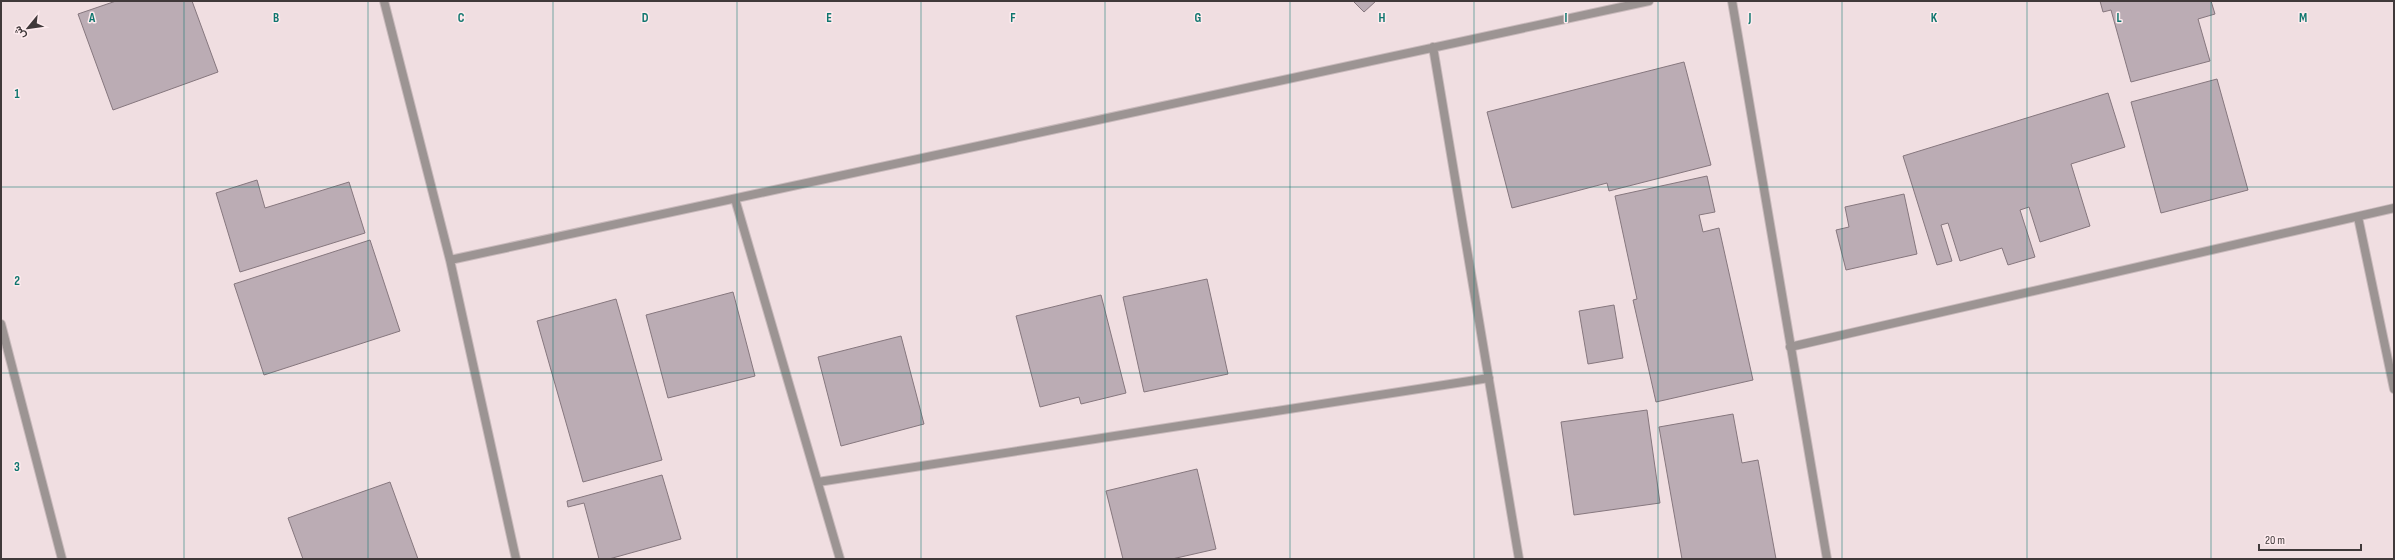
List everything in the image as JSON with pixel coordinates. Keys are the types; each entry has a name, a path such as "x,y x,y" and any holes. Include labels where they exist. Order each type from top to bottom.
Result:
{"street":[{"path":"384,1 450,260 516,559"},
{"path":"450,260 1648,1"},
{"path":"1732,1 1827,559"},
{"path":"1434,47 1519,559"},
{"path":"735,198 840,559"},
{"path":"1790,347 2394,208"},
{"path":"2358,217 2394,389"},
{"path":"1,324 62,559"},
{"path":"818,482 1489,378"}],"building":[{"path":"116,1 192,1 218,72 113,110 78,14"},
{"path":"1353,1 1376,1 1364,12"},
{"path":"2100,1 2211,1 2215,14 2198,19 2210,61 2131,82 2111,10 2103,12"},
{"path":"1684,62 1711,165 1609,191 1607,183 1512,208 1487,112"},
{"path":"2217,79 2248,190 2161,213 2131,102"},
{"path":"2108,93 2125,147 2071,164 2090,226 2040,242 2029,207 2020,210 2035,257 2008,265 2002,248 1960,261 1948,223 1941,225 1952,261 1937,265 1903,156"},
{"path":"1707,176 1715,212 1699,215 1703,232 1719,228 1753,380 1656,402 1633,300 1637,299 1615,196"},
{"path":"257,180 265,208 349,182 365,233 240,272 216,193"},
{"path":"1904,194 1917,254 1846,270 1836,230 1849,227 1845,207"},
{"path":"370,240 400,331 264,375 234,284"},
{"path":"1207,279 1228,374 1144,392 1123,297"},
{"path":"733,292 755,376 668,398 646,315"},
{"path":"1101,295 1126,393 1081,404 1079,397 1040,407 1016,316"},
{"path":"616,299 662,460 583,482 537,321"},
{"path":"1614,305 1623,358 1588,364 1579,311"},
{"path":"901,336 924,424 841,446 818,357"},
{"path":"1647,410 1660,503 1574,515 1561,422"},
{"path":"1733,414 1742,463 1758,460 1776,559 1682,559 1659,427"},
{"path":"1197,469 1216,549 1172,559 1123,559 1106,491"},
{"path":"662,475 681,539 609,559 599,559 584,503 568,507 567,501"},
{"path":"390,482 418,559 303,559 288,518"}]}
